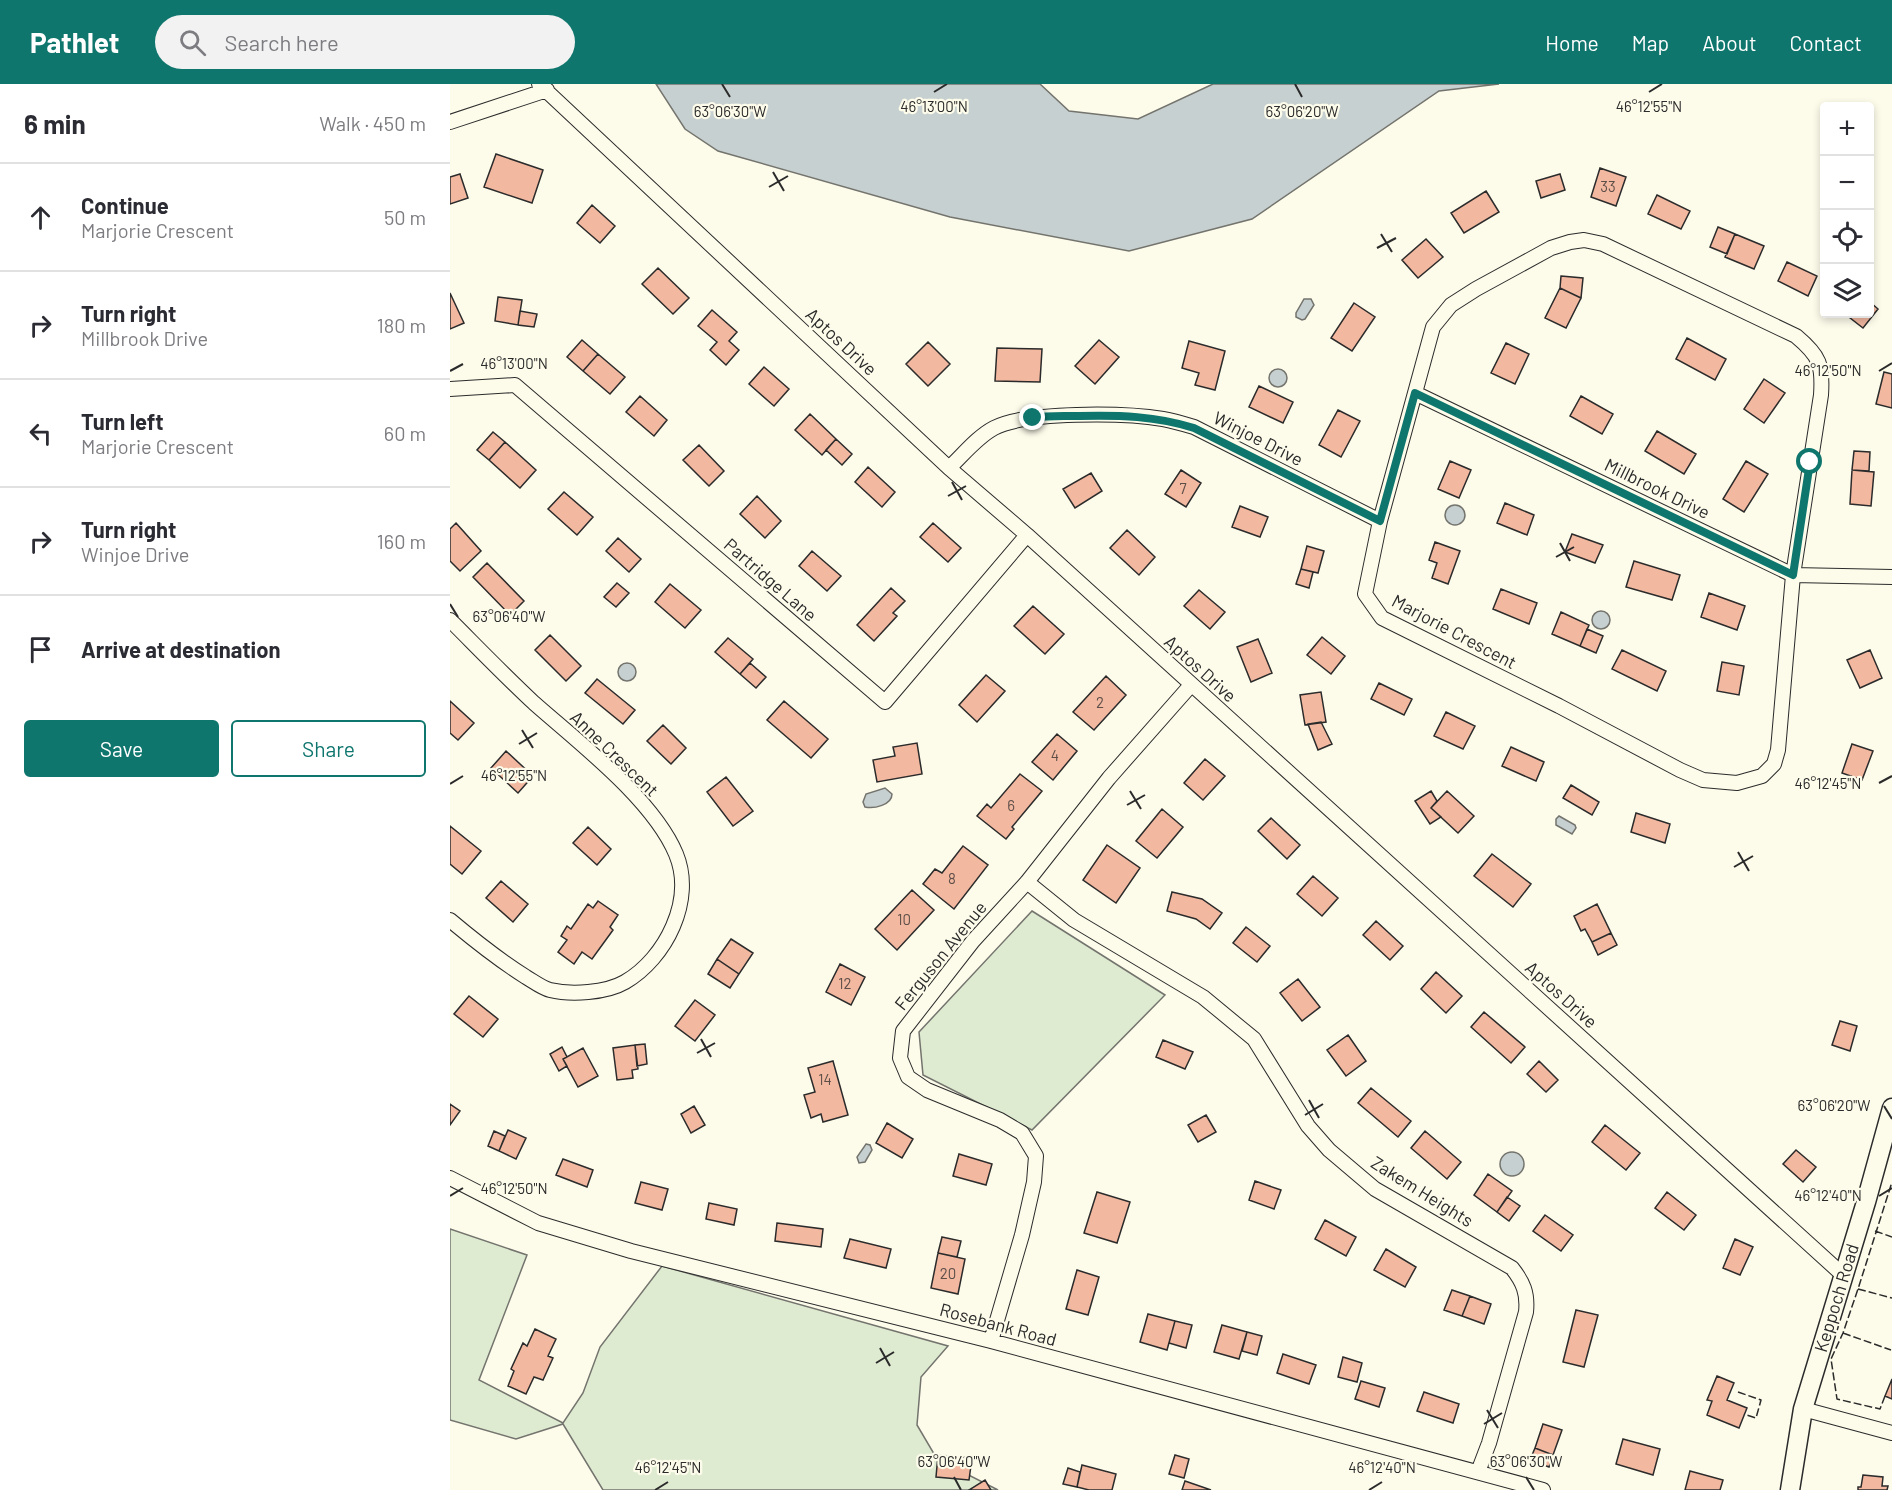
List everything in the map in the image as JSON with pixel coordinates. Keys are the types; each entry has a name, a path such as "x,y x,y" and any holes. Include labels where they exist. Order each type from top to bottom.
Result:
{"street":[{"path":"450,122 543,87"},
{"name":"Aptos Drive","path":"543,87 949,468 1027,535 1843,1275"},
{"name":"Marjorie Crescent","path":"1584,240 1603,244 1796,336 1819,359 1822,373 1821,396 1793,575 1778,750 1774,764 1762,776 1737,783 1703,780 1382,618 1365,594 1380,521 1433,327 1452,305 1476,289 1551,248 1584,240"},
{"name":"Partridge Lane","path":"450,389 515,385 885,702 1027,535"},
{"name":"Millbrook Drive","path":"1415,393 1793,575 1892,577"},
{"name":"Winjoe Drive","path":"949,468 982,436 1008,423 1050,417 1115,415 1162,419 1194,428 1380,521"},
{"name":"Anne Crescent","path":"450,620 522,692 631,790 660,827 676,855 682,889 674,926 653,959 624,983 582,994 548,990 497,959 450,920"},
{"name":"Ferguson Avenue","path":"991,1341 1022,1235 1034,1182 1036,1156 1022,1133 990,1116 927,1090 908,1077 900,1058 903,1031 973,941 1027,882 1109,778 1191,685"},
{"name":"Zakem Heights","path":"1027,882 1074,920 1203,997 1254,1039 1308,1126 1329,1150 1376,1189 1512,1268 1522,1281 1527,1297 1526,1312 1489,1443 1478,1472"},
{"name":"Keppoch Road","path":"1790,1490 1803,1409 1892,1108"},
{"name":"Rosebank Road","path":"450,1178 538,1223 631,1251 991,1341 1543,1490"},
{"path":"1803,1409 1892,1433"}],"green space":[{"path":"1032,911 1165,995 1032,1130 923,1075 919,1032"},
{"path":"450,1229 527,1255 479,1380 563,1423 583,1393 600,1347 662,1266 948,1346 921,1377 917,1425 937,1459 998,1490 603,1490 563,1424 516,1439 450,1420"}],"shaded area":[{"path":"656,84 1040,84 1069,111 1138,119 1213,84 1499,84 1439,91 1252,219 1129,251 950,217 718,151 685,129"},
{"path":"1304,299 1311,299 1314,305 1302,320 1296,317 1296,313"},
{"path":"1278,369 1284,372 1287,378 1284,384 1278,387 1272,384 1269,378 1272,372"},
{"path":"1455,505 1462,508 1465,515 1462,522 1455,525 1448,522 1445,515 1448,508"},
{"path":"1597,611 1605,611 1610,616 1608,627 1597,629 1592,624 1592,616"},
{"path":"627,663 633,666 636,672 633,678 627,681 621,678 618,672 621,666"},
{"path":"885,788 892,794 889,801 877,807 865,807 863,802 866,794"},
{"path":"1559,816 1575,825 1576,828 1572,834 1556,825 1556,819"},
{"path":"866,1144 870,1145 872,1150 865,1162 859,1163 857,1157"},
{"path":"1512,1152 1517,1153 1523,1159 1523,1169 1517,1175 1512,1176 1507,1175 1501,1169 1500,1164 1501,1159 1507,1153"}],"building":[{"path":"496,154 543,170 532,203 484,187"},
{"path":"1600,168 1626,177 1616,206 1591,197"},
{"path":"460,174 468,198 450,204 450,177"},
{"path":"1560,174 1565,190 1541,198 1536,181"},
{"path":"1486,191 1499,212 1464,233 1451,213"},
{"path":"1657,195 1690,211 1681,229 1648,214"},
{"path":"592,205 615,226 600,243 577,223"},
{"path":"1718,227 1735,234 1727,254 1710,247"},
{"path":"1735,234 1764,246 1754,269 1725,257"},
{"path":"1426,239 1443,257 1418,278 1402,260"},
{"path":"1787,262 1817,276 1808,296 1778,281"},
{"path":"658,268 689,298 673,314 642,284"},
{"path":"1561,276 1583,278 1581,298 1560,288"},
{"path":"1560,288 1581,298 1566,328 1545,318"},
{"path":"450,293 464,323 450,329"},
{"path":"498,297 522,300 518,325 495,321"},
{"path":"1354,303 1375,317 1352,351 1331,338"},
{"path":"712,310 737,332 729,341 739,350 726,365 710,350 717,342 698,326"},
{"path":"520,311 537,314 534,327 518,325"},
{"path":"1850,318 1871,318 1863,328"},
{"path":"1687,338 1726,359 1715,380 1676,359"},
{"path":"582,340 598,354 583,371 567,357"},
{"path":"1099,340 1119,357 1095,384 1075,366"},
{"path":"1189,341 1225,351 1215,390 1195,385 1199,373 1182,368"},
{"path":"928,342 950,364 928,386 906,364"},
{"path":"1506,343 1529,354 1515,384 1491,373"},
{"path":"997,348 1042,349 1040,382 995,381"},
{"path":"598,354 625,377 610,394 583,371"},
{"path":"764,367 789,389 774,406 749,384"},
{"path":"1884,372 1892,374 1892,408 1876,404"},
{"path":"1764,379 1785,393 1764,423 1744,409"},
{"path":"1259,386 1293,402 1283,423 1249,407"},
{"path":"640,396 667,420 654,436 626,412"},
{"path":"1581,396 1613,414 1602,434 1570,416"},
{"path":"1338,410 1360,421 1341,457 1319,445"},
{"path":"810,414 836,439 822,455 795,430"},
{"path":"1657,431 1696,454 1684,474 1645,451"},
{"path":"493,432 505,442 489,460 477,450"},
{"path":"836,439 852,454 842,465 826,450"},
{"path":"505,442 536,470 520,488 489,460"},
{"path":"699,445 724,471 709,486 683,460"},
{"path":"1854,451 1870,452 1869,471 1852,470"},
{"path":"1450,461 1471,470 1459,498 1438,489"},
{"path":"1746,461 1768,474 1744,512 1723,499"},
{"path":"868,467 895,492 882,507 855,482"},
{"path":"1181,470 1201,483 1186,507 1165,494"},
{"path":"1852,470 1874,472 1871,506 1850,504"},
{"path":"1091,473 1102,491 1075,508 1063,489"},
{"path":"564,492 593,517 577,535 548,509"},
{"path":"757,496 781,521 765,538 740,514"},
{"path":"1505,503 1534,515 1527,535 1497,523"},
{"path":"1240,506 1268,517 1260,537 1232,527"},
{"path":"456,523 481,551 460,571 450,561 450,529"},
{"path":"933,523 961,548 948,562 920,537"},
{"path":"1127,530 1155,557 1139,575 1110,548"},
{"path":"1572,534 1603,545 1595,563 1565,552"},
{"path":"618,538 641,559 629,572 606,551"},
{"path":"1435,542 1460,551 1448,584 1432,578 1437,563 1429,560"},
{"path":"1307,546 1324,551 1318,573 1301,569"},
{"path":"812,551 841,576 827,591 799,566"},
{"path":"1634,561 1680,575 1672,600 1626,587"},
{"path":"487,563 524,601 510,615 473,577"},
{"path":"1301,569 1313,572 1309,588 1296,584"},
{"path":"617,583 629,593 616,607 604,597"},
{"path":"670,584 701,610 685,628 655,602"},
{"path":"891,588 905,601 893,613 897,616 874,641 857,625"},
{"path":"1501,589 1537,603 1529,624 1493,609"},
{"path":"1199,590 1225,612 1210,629 1184,606"},
{"path":"1709,593 1745,606 1737,630 1701,617"},
{"path":"1033,606 1064,634 1045,654 1014,626"},
{"path":"1561,612 1589,625 1580,646 1552,634"},
{"path":"1587,629 1603,636 1596,653 1580,646"},
{"path":"550,635 581,666 566,681 535,650"},
{"path":"1322,637 1345,656 1331,674 1307,655"},
{"path":"728,638 753,659 740,674 715,652"},
{"path":"1258,639 1272,673 1251,682 1237,647"},
{"path":"1622,650 1666,671 1657,691 1612,669"},
{"path":"1870,650 1882,678 1860,688 1847,660"},
{"path":"1722,662 1744,666 1739,695 1717,691"},
{"path":"750,663 766,677 756,688 740,674"},
{"path":"986,675 1005,691 977,722 959,705"},
{"path":"1106,676 1126,695 1094,730 1073,712"},
{"path":"597,679 635,710 623,724 585,693"},
{"path":"1379,683 1412,699 1404,715 1371,699"},
{"path":"1321,692 1326,722 1305,725 1300,695"},
{"path":"450,701 474,723 458,740 450,733"},
{"path":"784,701 828,739 811,758 767,720"},
{"path":"1446,712 1475,726 1463,749 1434,736"},
{"path":"1321,722 1332,744 1318,750 1308,724"},
{"path":"663,725 686,748 671,764 647,741"},
{"path":"1057,734 1077,751 1053,780 1032,762"},
{"path":"917,743 922,774 877,782 873,760 895,756 893,747"},
{"path":"1852,744 1873,751 1862,780 1842,773"},
{"path":"1511,747 1544,762 1536,781 1502,766"},
{"path":"506,751 533,776 518,793 491,768"},
{"path":"1205,759 1225,776 1203,800 1184,783"},
{"path":"1020,774 1042,791 1012,827 1014,829 1006,839 977,816 987,804 991,808"},
{"path":"726,777 753,811 733,826 707,792"},
{"path":"1571,785 1599,802 1592,815 1563,798"},
{"path":"1431,791 1437,801 1431,808 1441,817 1430,824 1415,801"},
{"path":"1447,791 1474,816 1458,833 1431,808"},
{"path":"1162,809 1183,827 1157,858 1136,841"},
{"path":"1636,813 1670,824 1665,843 1631,832"},
{"path":"1271,818 1300,845 1287,859 1258,831"},
{"path":"450,826 481,851 462,874 450,864"},
{"path":"588,827 611,849 597,865 573,843"},
{"path":"1107,845 1140,868 1116,903 1083,880"},
{"path":"963,846 988,865 954,909 923,884 935,869 942,873"},
{"path":"1492,854 1531,884 1513,907 1474,876"},
{"path":"1313,876 1338,898 1322,916 1297,894"},
{"path":"501,881 528,904 513,922 486,898"},
{"path":"912,890 934,910 897,950 875,929"},
{"path":"1172,892 1202,899 1222,913 1210,929 1196,919 1167,911"},
{"path":"598,901 618,915 610,927 613,930 592,959 582,952 574,964 558,952 567,940 561,936 567,926 571,929 588,904 593,908"},
{"path":"1597,904 1611,933 1592,942 1585,929 1581,931 1574,916"},
{"path":"1376,921 1403,946 1390,960 1363,935"},
{"path":"1246,927 1270,946 1257,962 1233,943"},
{"path":"1611,933 1617,945 1598,955 1592,942"},
{"path":"731,939 753,953 739,974 717,959"},
{"path":"717,959 739,974 730,988 708,974"},
{"path":"840,964 865,977 851,1005 826,992"},
{"path":"1436,972 1462,996 1446,1013 1421,989"},
{"path":"1298,979 1320,1007 1302,1021 1280,993"},
{"path":"469,996 498,1019 483,1037 454,1014"},
{"path":"695,1000 715,1015 695,1041 675,1026"},
{"path":"1484,1012 1525,1047 1511,1063 1471,1027"},
{"path":"1840,1021 1857,1026 1850,1051 1832,1045"},
{"path":"1348,1035 1366,1061 1346,1076 1327,1050"},
{"path":"1163,1040 1193,1052 1185,1069 1156,1057"},
{"path":"645,1044 647,1064 637,1066 635,1045"},
{"path":"635,1045 638,1069 632,1070 633,1078 617,1080 613,1048"},
{"path":"562,1047 567,1057 563,1059 567,1066 559,1071 550,1054"},
{"path":"583,1048 598,1076 578,1087 563,1059"},
{"path":"833,1061 848,1115 823,1122 821,1114 811,1118 804,1095 815,1092 808,1068"},
{"path":"1539,1061 1558,1080 1546,1092 1527,1074"},
{"path":"1371,1088 1411,1121 1398,1137 1358,1103"},
{"path":"450,1104 460,1111 450,1125"},
{"path":"694,1106 705,1125 691,1133 681,1114"},
{"path":"1206,1115 1216,1132 1198,1142 1188,1125"},
{"path":"887,1123 913,1139 902,1158 876,1143"},
{"path":"1605,1125 1640,1153 1626,1170 1592,1142"},
{"path":"508,1130 526,1138 516,1159 499,1151"},
{"path":"494,1131 505,1136 499,1151 488,1146"},
{"path":"1425,1131 1461,1162 1447,1179 1411,1148"},
{"path":"1796,1150 1816,1167 1803,1182 1783,1164"},
{"path":"959,1154 992,1164 986,1185 953,1176"},
{"path":"563,1159 593,1170 587,1187 556,1175"},
{"path":"1488,1174 1512,1191 1497,1212 1474,1195"},
{"path":"1255,1181 1281,1190 1274,1209 1249,1200"},
{"path":"641,1182 668,1189 662,1210 635,1203"},
{"path":"1097,1192 1130,1202 1117,1243 1084,1233"},
{"path":"1667,1192 1696,1215 1684,1230 1655,1208"},
{"path":"1507,1197 1520,1206 1509,1221 1497,1212"},
{"path":"709,1203 737,1209 734,1225 706,1219"},
{"path":"1545,1215 1573,1235 1561,1251 1533,1231"},
{"path":"1325,1220 1356,1237 1346,1256 1315,1239"},
{"path":"777,1223 823,1229 821,1247 775,1241"},
{"path":"942,1237 961,1241 957,1257 938,1253"},
{"path":"850,1239 891,1249 886,1268 844,1258"},
{"path":"1735,1239 1753,1247 1740,1275 1723,1268"},
{"path":"1386,1249 1416,1267 1405,1287 1374,1270"},
{"path":"938,1253 965,1259 958,1294 931,1288"},
{"path":"1077,1270 1099,1277 1088,1315 1066,1309"},
{"path":"1452,1290 1470,1296 1462,1316 1444,1310"},
{"path":"1470,1296 1491,1304 1484,1324 1462,1316"},
{"path":"1576,1310 1598,1315 1584,1367 1563,1362"},
{"path":"1148,1314 1175,1321 1167,1350 1140,1342"},
{"path":"1175,1321 1192,1325 1186,1348 1169,1343"},
{"path":"1222,1325 1247,1332 1239,1359 1214,1352"},
{"path":"535,1329 556,1339 548,1356 553,1358 543,1380 534,1377 526,1394 508,1386 514,1371 511,1369 523,1343 527,1346"},
{"path":"1247,1332 1262,1336 1257,1355 1242,1351"},
{"path":"1283,1354 1316,1365 1309,1384 1277,1373"},
{"path":"1343,1357 1362,1363 1357,1382 1338,1377"},
{"path":"1717,1376 1734,1383 1727,1400 1747,1408 1739,1428 1707,1415 1712,1401 1707,1400"},
{"path":"1892,1379 1892,1399 1885,1396"},
{"path":"1361,1381 1385,1388 1379,1407 1355,1399"},
{"path":"1424,1392 1459,1404 1453,1423 1417,1411"},
{"path":"1543,1424 1562,1430 1553,1455 1535,1448"},
{"path":"1623,1439 1660,1449 1653,1475 1616,1464"},
{"path":"1535,1448 1553,1455 1549,1467 1530,1460"},
{"path":"938,1455 972,1458 969,1480 936,1477"},
{"path":"1175,1455 1189,1459 1184,1478 1169,1474"},
{"path":"1082,1465 1116,1474 1112,1490 1089,1490 1077,1487"},
{"path":"1068,1468 1080,1472 1077,1487 1063,1484"},
{"path":"1690,1471 1723,1480 1720,1490 1685,1490"},
{"path":"1863,1475 1883,1477 1882,1486 1888,1486 1887,1490 1858,1490 1858,1487 1861,1487"},
{"path":"985,1480 991,1490 969,1490"},
{"path":"1185,1481 1211,1490 1182,1490"}],"fence":[{"path":"1885,1396 1880,1409 1837,1399 1831,1359 1843,1333 1892,1182"},
{"path":"1875,1231 1892,1237"},
{"path":"1858,1289 1892,1298"},
{"path":"1843,1333 1891,1350"},
{"path":"1738,1392 1761,1400 1756,1418 1744,1414"}],"route":[{"path":"1033,418 1115,415 1177,422 1194,428 1380,521 1415,393 1793,575 1810,462"}]}
